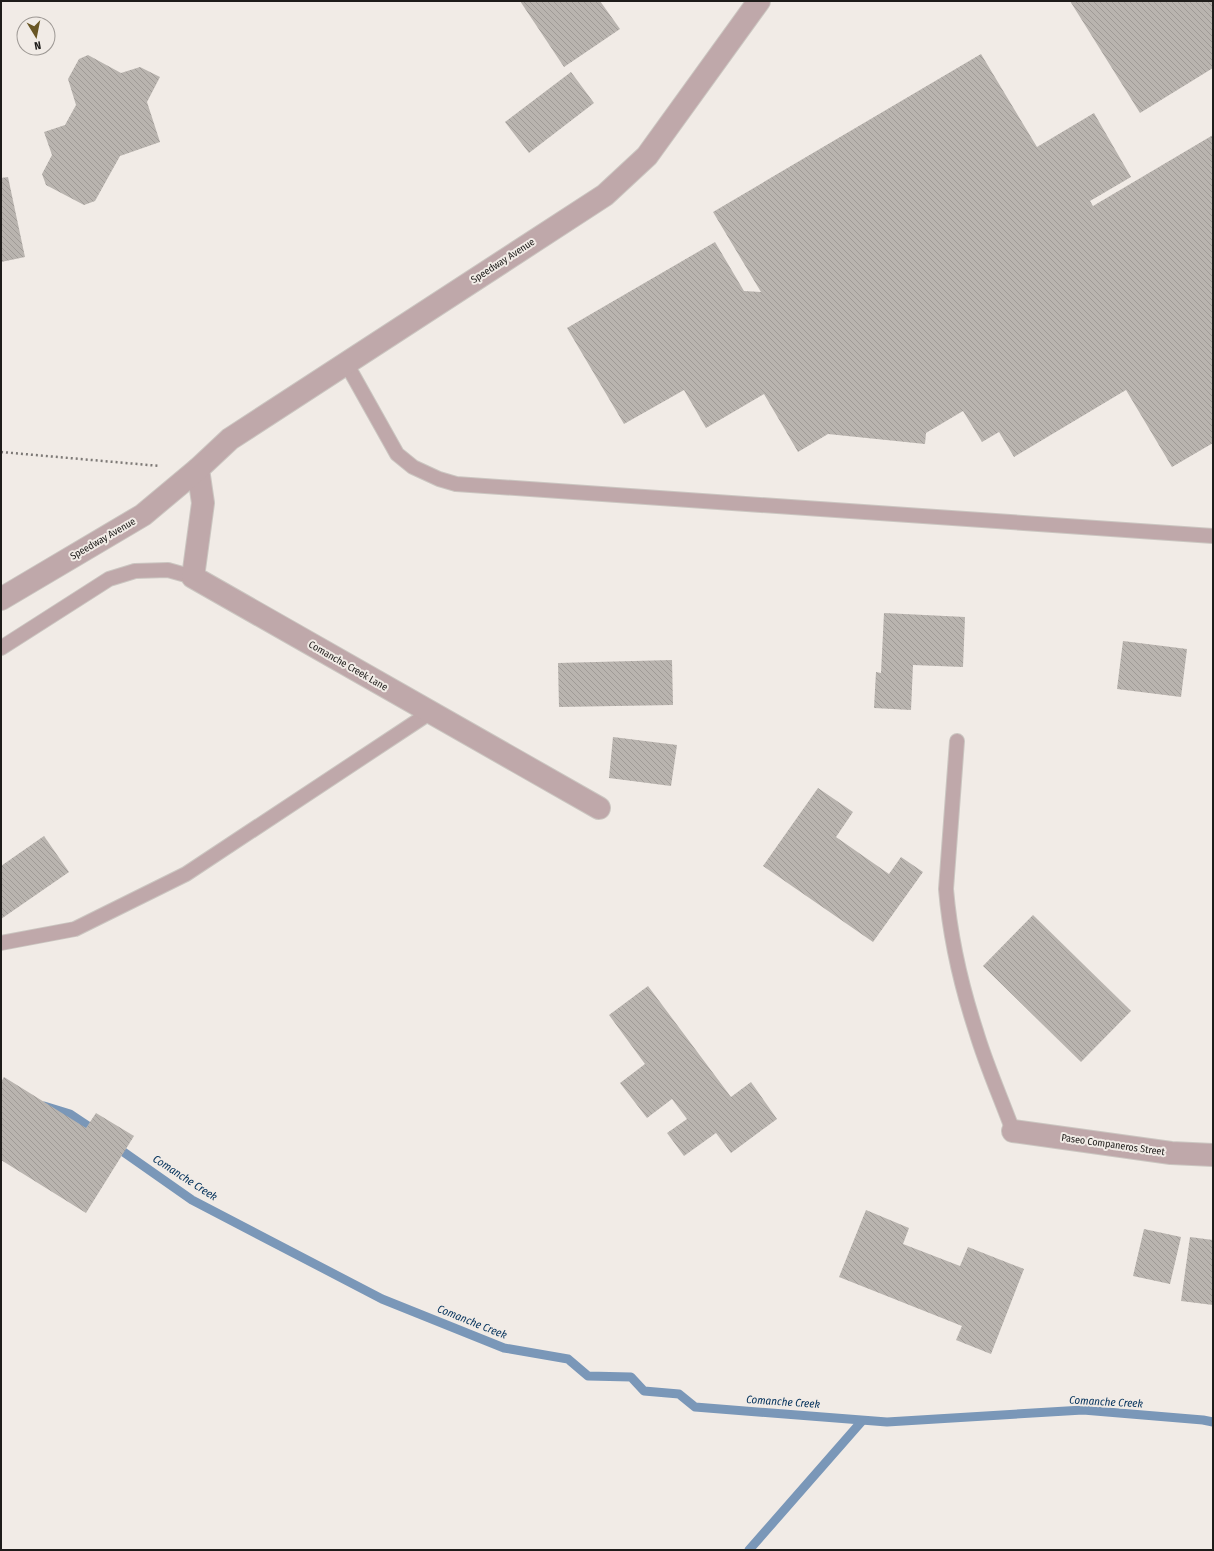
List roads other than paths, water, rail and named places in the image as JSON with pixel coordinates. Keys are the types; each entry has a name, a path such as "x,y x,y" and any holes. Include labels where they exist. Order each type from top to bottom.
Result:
{"street":[{"name":"Speedway Avenue","path":"1,599 143,516 198,469 230,439 605,195 647,156 759,1"},
{"path":"193,577 203,503 198,469"},
{"name":"Comanche Creek Lane","path":"193,577 599,808"},
{"name":"Paseo Companeros Street","path":"1013,1131 1171,1153 1213,1155"}],"lane":[{"path":"346,363 397,454 412,467 439,479 456,484 1213,536"},
{"path":"1,648 109,579 135,571 168,570 193,577"},
{"path":"1,943 75,929 186,874 431,712"},
{"path":"957,741 946,889 948,907 956,958 976,1032 1013,1131"}],"waterway":[{"name":"Comanche Creek","path":"44,1106 70,1114 97,1132"},
{"name":"Comanche Creek","path":"115,1146 192,1200 382,1299 504,1348 568,1359 588,1376 631,1377 644,1391 679,1394 695,1407 887,1422 1083,1410 1213,1422"},
{"path":"749,1550 862,1421"}]}
